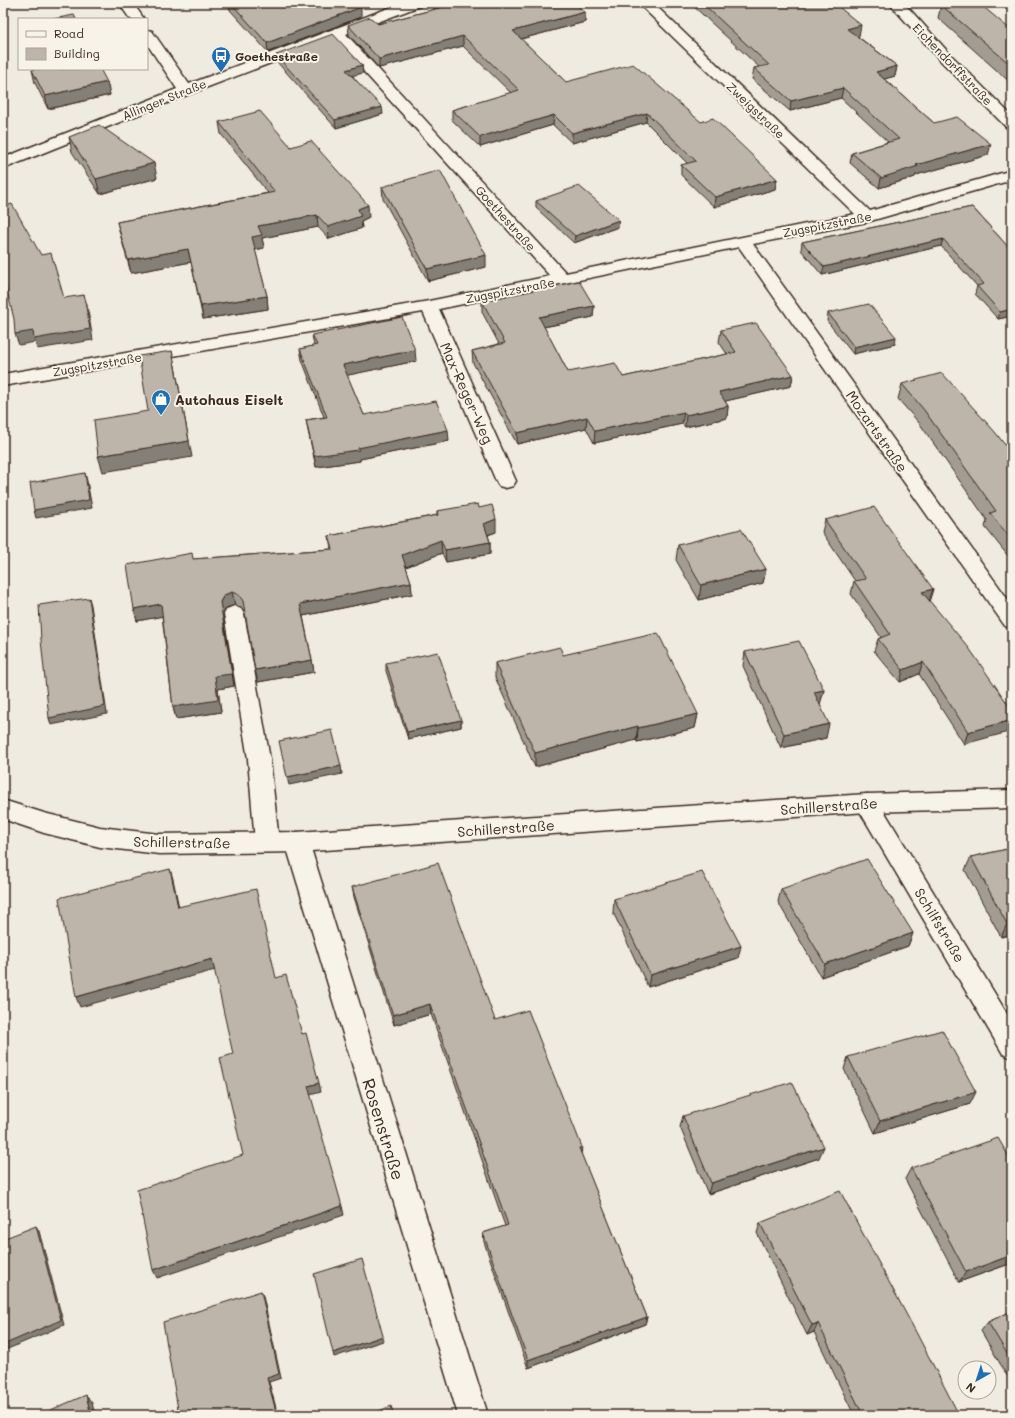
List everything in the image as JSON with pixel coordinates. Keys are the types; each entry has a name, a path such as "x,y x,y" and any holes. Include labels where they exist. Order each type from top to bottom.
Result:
{"street":[{"path":"126,3 136,18"},
{"name":"Allinger Straße","path":"3,164 187,90 415,3"},
{"name":"Zweigstraße","path":"644,3 867,217"},
{"name":"Eichendorffstraße","path":"896,3 945,57 1012,125"},
{"name":"Goethestraße","path":"337,33 562,279"},
{"path":"148,35 181,84 187,90"},
{"name":"Zugspitzstraße","path":"3,380 429,306 562,279 742,241 867,217 1012,175"},
{"name":"Mozartstraße","path":"742,241 1012,621"},
{"name":"Max-Reger-Weg","path":"429,306 506,481"},
{"path":"234,614 259,759 267,842"},
{"name":"Schillerstraße","path":"3,810 100,837 159,844 297,842 867,803 1012,799"},
{"name":"Schilfstraße","path":"867,803 1012,1046"},
{"name":"Rosenstraße","path":"297,842 473,1415"}],"building":[{"path":"231,3 356,3 361,7 267,43"},
{"path":"438,3 481,3 486,7 501,3 574,3 585,12 513,31 566,82 633,64 701,122 713,118 777,179 715,197 681,165 696,161 647,113 572,133 554,115 480,137 452,110 519,90 463,36 379,59 348,25 370,17 378,24 443,7"},
{"path":"702,3 834,3 861,25 847,29 897,66 876,72 934,123 957,117 991,144 916,165 918,166 881,178 852,153 899,139 843,88 791,101 754,68 769,65"},
{"path":"942,3 979,3 1012,31 1012,66 941,5"},
{"path":"74,15 76,18 58,18"},
{"path":"333,34 362,65 346,70 382,107 335,120 276,55"},
{"path":"32,70 101,70 107,82 45,96"},
{"path":"260,111 291,147 311,141 368,205 358,209 361,216 328,227 317,215 258,226 262,235 252,237 267,296 201,306 188,249 128,260 117,222 275,192 219,122"},
{"path":"99,125 154,163 96,179 69,137"},
{"path":"440,170 486,255 427,269 382,187"},
{"path":"579,186 619,220 575,236 536,201"},
{"path":"12,204 41,255 51,253 64,298 84,295 90,329 34,339 33,331 15,334 14,319 3,275 3,207"},
{"path":"972,207 1012,251 1012,309 1000,312 977,286 984,284 943,239 824,267 802,242"},
{"path":"579,281 594,306 539,317 568,372 615,363 623,377 736,352 721,330 756,323 793,375 719,392 728,406 686,415 684,412 595,431 587,417 517,433 472,351 505,343 482,301"},
{"path":"869,304 896,337 854,347 828,313"},
{"path":"402,317 415,350 343,365 364,415 436,401 448,430 358,448 359,450 314,456 306,420 327,417 300,349 317,345 312,335"},
{"path":"172,351 189,441 98,456 94,420 148,411 139,356"},
{"path":"942,373 995,432 1012,454 1012,540 990,513 996,511 924,410 902,384"},
{"path":"85,473 89,500 34,510 30,483"},
{"path":"478,504 479,508 492,505 496,519 484,524 490,542 445,550 441,540 402,555 411,582 300,604 312,660 255,670 243,601 239,595 232,592 224,595 220,602 232,674 215,676 218,700 173,707 161,604 134,609 127,565 192,553 193,559 333,549 329,536 438,515 437,511"},
{"path":"874,507 933,589 922,592 969,648 1012,710 1012,720 968,732 923,662 903,670 878,639 890,634 854,581 866,579 825,520"},
{"path":"741,529 766,569 701,585 678,545"},
{"path":"89,598 105,706 49,718 39,605"},
{"path":"658,633 698,714 638,728 638,726 535,753 495,663 560,647 563,655"},
{"path":"799,641 824,690 814,692 829,724 784,734 745,652"},
{"path":"438,652 461,720 407,732 386,663"},
{"path":"332,730 341,766 287,777 279,741"},
{"path":"1012,848 1012,923 1007,924 971,857"},
{"path":"867,859 913,933 825,964 781,889"},
{"path":"438,863 495,1020 528,1010 582,1147 579,1148 647,1317 528,1360 483,1233 508,1225 430,1004 393,1015 352,887"},
{"path":"170,869 178,907 256,889 276,978 286,975 302,1034 306,1033 319,1083 308,1086 342,1206 153,1270 137,1190 243,1155 220,1058 233,1054 212,959 76,997 59,898"},
{"path":"702,872 741,946 650,975 614,899"},
{"path":"942,1030 976,1092 880,1121 848,1057"},
{"path":"792,1082 824,1147 711,1183 683,1116"},
{"path":"998,1138 1012,1162 1012,1255 966,1272 911,1168"},
{"path":"840,1191 959,1415 863,1415 818,1323 812,1325 760,1223"},
{"path":"36,1226 61,1320 3,1345 3,1239"},
{"path":"362,1259 383,1336 333,1353 314,1274"},
{"path":"261,1291 279,1374 267,1378 277,1415 179,1415 163,1322"},
{"path":"1012,1311 1012,1362 988,1322"},
{"path":"86,1395 91,1415 39,1415"},
{"path":"391,1406 394,1415 369,1415"}],"place":[{"name":"Goethestraße","path":"221,73"},
{"name":"Autohaus Eiselt","path":"161,416"}]}
